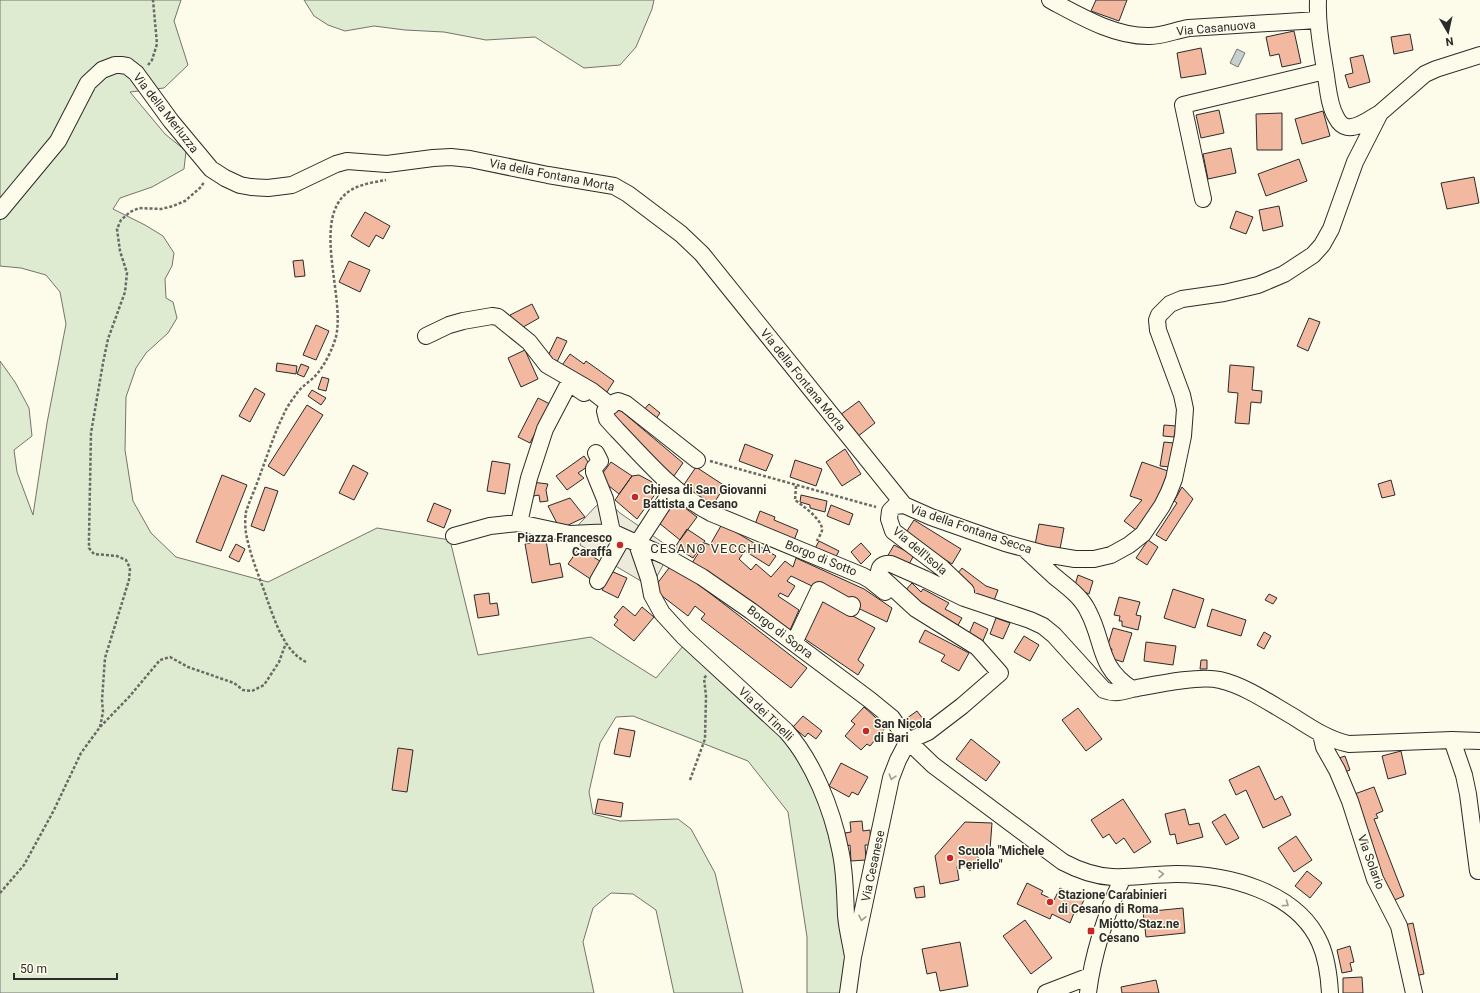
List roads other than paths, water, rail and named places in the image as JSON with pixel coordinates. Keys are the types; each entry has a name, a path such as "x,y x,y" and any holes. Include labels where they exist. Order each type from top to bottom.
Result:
{"street":[{"name":"Via Casanuova","path":"1050,0 1081,16 1115,30 1144,36 1156,36 1189,28 1318,20"},
{"path":"1318,0 1318,20 1325,71 1336,118 1341,124 1347,127 1357,126 1380,113"},
{"name":"Via della Fontana Secca","path":"897,508 932,518 1026,550 1075,559 1099,559 1121,551 1137,540 1143,534 1162,506 1174,479 1180,453 1185,419 1185,409 1182,395 1158,330 1158,315 1165,307 1175,302 1246,288 1270,280 1292,269 1313,255 1322,245 1331,229 1355,162 1380,113 1425,74 1480,55"},
{"name":"Via della Merluzza","path":"0,211 58,141 86,86 93,78 107,68 118,64 127,66 139,77 171,121 211,169"},
{"path":"1203,199 1183,105 1325,71"},
{"name":"Via della Fontana Morta","path":"211,169 225,178 240,184 251,187 273,188 296,184 336,164 347,162 387,164 451,157 470,159 548,175 604,184 618,188 681,234 702,254 897,508"},
{"path":"426,336 463,321 492,316 498,317 530,342 548,364 592,391 608,408"},
{"path":"519,524 529,478 545,429 566,387 570,385 576,386 608,408"},
{"path":"608,408 618,401 626,404 696,460"},
{"name":"Borgo di Sotto","path":"608,408 606,416 610,422 674,487 690,501 711,513 864,583 908,612 913,612 916,609 977,647 1000,673 962,706 928,732 908,741"},
{"name":"Via dei Tinelli","path":"596,453 600,461 594,468 594,472 624,538 649,579 652,596 659,609 684,637 786,731 807,759 816,777 832,819 841,850 844,872 846,917 853,957"},
{"path":"598,581 624,538 674,487"},
{"name":"Via dell'Isola","path":"897,508 889,519 893,531 942,568 966,591 964,598"},
{"path":"454,536 490,526 519,524 570,534 624,538"},
{"name":"Borgo di Sopra","path":"624,538 665,556 702,577 752,611 887,714 895,722 908,741 932,765 1054,857 1073,867 1106,876 1123,877 1175,874 1204,876 1238,882 1274,896 1301,916 1314,932 1322,947 1327,962 1330,993"},
{"path":"1026,550 1072,591 1083,604 1088,611 1108,666 1115,676 1132,689"},
{"name":"Via dell'Isola","path":"916,609 880,576 879,571 883,565 893,565 925,578 964,598 1030,620 1049,630 1104,690 1118,692 1195,679 1210,678 1221,680 1252,693 1321,734 1349,744 1452,740 1480,741"},
{"path":"794,643 819,590 851,608 852,605"},
{"name":"Via Solario","path":"1321,734 1324,747 1337,770 1350,801 1375,879 1399,926 1413,982 1414,993"},
{"path":"1452,740 1464,775 1469,799 1478,871"},
{"name":"Via Cesanese","path":"848,993 853,957 892,778 898,760 908,741"},
{"path":"1088,993 1090,976 1107,912 1123,877"},
{"path":"1046,993 1090,976"}],"place":[{"name":"Chiesa di San Giovanni Battista a Cesano","path":"635,497"},
{"name":"Piazza Francesco Caraffa","path":"620,545"},
{"name":"San Nicola di Bari","path":"866,731"},
{"name":"Scuola \"Michele Periello\"","path":"950,858"},
{"name":"Stazione Carabinieri di Cesano di Roma","path":"1050,902"},
{"name":"Miotto/Staz.ne Cesano","path":"1091,931"}],"district":[{"name":"CESANO VECCHIA","path":"711,548"}]}
